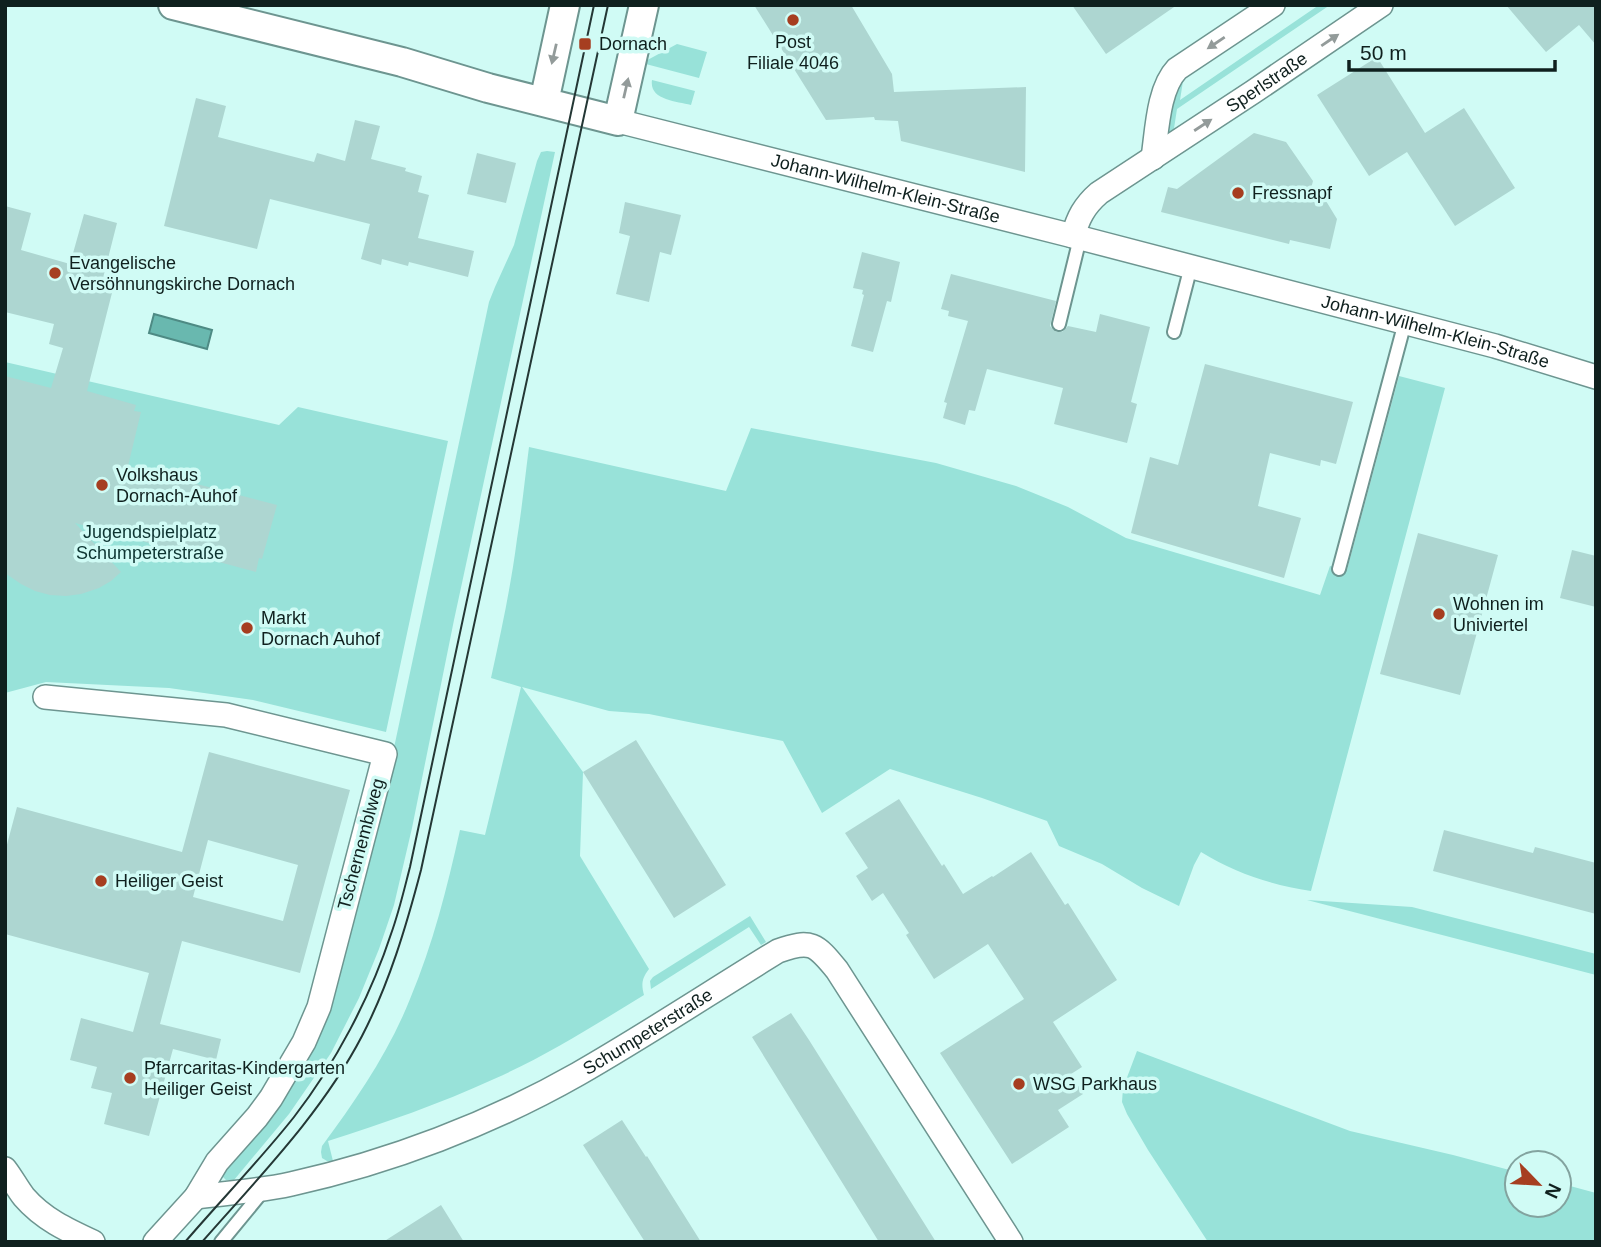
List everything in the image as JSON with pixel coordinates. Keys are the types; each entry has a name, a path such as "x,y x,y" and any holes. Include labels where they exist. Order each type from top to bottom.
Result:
{"street":[{"name":"Johann-Wilhelm-Klein-Straße","path":"173,5 1405,322 1519,352 1596,377"},
{"path":"544,102 565,5"},
{"path":"618,121 645,5"},
{"path":"1153,158 1163,96 1172,74 1273,5"},
{"name":"Sperlstraße","path":"1076,237 1077,220 1089,201 1381,5"},
{"name":"Tschernemblweg","path":"45,697 226,715 385,754 312,1027 271,1098 217,1162 196,1197"},
{"name":"Schumpeterstraße","path":"196,1197 289,1185 327,1175 400,1153 488,1118 576,1074 778,951 796,944 809,945 821,951 837,971 1011,1242"},
{"path":"5,1169 22,1194 39,1212 93,1242"},
{"path":"155,1242 196,1197"}],"lane":[{"path":"1059,324 1076,237"},
{"path":"1174,332 1191,267"},
{"path":"1339,569 1405,322"},
{"path":"221,1242 266,1188"}],"green space":[{"path":"1319,5 1330,5 1177,109 1173,135 1165,140 1177,80 1184,75 1180,100"},
{"path":"677,44 707,52 699,78 642,63"},
{"path":"652,80 695,91 691,105 659,96 652,87"},
{"path":"541,152 555,152 394,905 359,998 331,1053 289,1114 234,1180 226,1180 222,1176 224,1164 321,1023 395,743 489,302 514,245 537,161"},
{"name":"Jugendspielplatz Schumpeterstraße","path":"5,362 279,425 298,407 448,441 386,732 253,700 169,688 46,682 5,693"},
{"path":"1399,376 1445,388 1311,891 1254,877 1201,852 1179,906 1102,864 1059,846 1047,821 982,798 890,769 822,813 783,741 649,714 609,711 522,687 583,772 580,856 649,969 643,981 644,995 589,1029 494,1079 412,1113 328,1141 333,1161 322,1158 322,1146 371,1075 402,1019 439,916 460,830 485,835 521,687 491,678 512,574 529,447 726,491 751,428 936,463 1016,486 1068,507 1126,538 1320,595 1330,566 1347,570"},
{"path":"1307,900 1412,907 1596,954 1596,975"},
{"path":"750,916 766,942 761,945 749,927 651,989 650,981 653,977"},
{"path":"1137,1051 1350,1131 1503,1168 1503,1219 1573,1219 1573,1187 1596,1193 1596,1242 1208,1242 1127,1114 1122,1102 1123,1088"}],"shaded area":[{"path":"154,314 212,330 207,349 149,333"}],"building":[{"path":"754,5 851,5 892,74 894,92 1026,87 1025,172 901,141 898,121 875,120 874,117 826,120"},
{"path":"1072,5 1177,5 1106,54"},
{"path":"1506,5 1596,5 1596,45 1579,25 1546,52"},
{"path":"1377,57 1425,133 1464,108 1515,188 1455,226 1407,152 1369,176 1317,95"},
{"path":"196,98 226,106 218,137 314,162 317,153 345,161 355,120 380,126 371,159 406,168 405,171 422,176 418,192 429,195 418,238 474,251 468,277 409,262 408,266 382,259 381,265 361,259 370,224 270,199 257,249 164,226"},
{"name":"Fressnapf","path":"1254,133 1286,142 1313,181 1309,196 1326,201 1337,219 1330,249 1290,240 1289,244 1161,212 1168,187 1177,189"},
{"path":"477,153 516,163 506,203 467,194"},
{"path":"625,202 681,215 671,255 660,252 649,302 616,294 630,236 619,233"},
{"name":"Volkshaus Dornach-Auhof","path":"5,206 31,213 21,250 70,264 84,214 117,223 102,282 114,285 87,391 136,405 134,411 141,412 128,466 277,505 256,572 75,523 121,572 111,581 81,594 50,595 35,591 5,573 5,376 51,388 63,348 49,344 54,324 5,312"},
{"path":"862,252 900,262 891,302 887,301 873,352 851,346 864,295 863,290 853,288"},
{"path":"951,274 1056,301 1050,326 1056,332 1062,332 1068,326 1096,332 1100,314 1150,327 1131,402 1137,404 1127,443 1054,424 1063,388 987,369 975,411 969,410 965,425 943,418 947,403 944,402 968,321 948,316 949,311 941,309"},
{"path":"1205,364 1353,402 1336,464 1321,460 1320,466 1270,453 1258,506 1301,518 1284,578 1131,533 1150,457 1178,465"},
{"name":"Wohnen im Univiertel","path":"1418,533 1498,555 1460,695 1380,674"},
{"path":"1572,550 1596,556 1596,607 1560,598"},
{"path":"636,740 726,885 674,918 583,772"},
{"name":"Heiliger Geist","path":"209,752 350,790 300,973 182,941 160,1024 221,1039 216,1060 173,1049 149,1136 104,1124 112,1093 91,1088 97,1067 70,1060 81,1018 133,1032 149,973 5,934 5,852 17,807 182,852","holes":["208,840 298,865 283,921 193,897"]},
{"path":"899,799 963,894 1031,852 1065,905 1068,903 1117,980 1053,1022 1082,1067 1071,1074 1083,1094 1058,1110 1069,1127 1012,1164 940,1053 1024,999 988,944 934,979 883,893 872,901 856,876 868,868 845,833"},
{"path":"1444,830 1533,853 1535,847 1596,863 1596,914 1433,871"},
{"path":"791,1013 936,1242 879,1242 752,1037"},
{"path":"622,1120 701,1242 645,1242 583,1145"},
{"path":"441,1205 464,1242 383,1242"}],"tram line":[{"path":"185,1242 281,1133 309,1097 362,1006 394,926 410,867 594,5"},
{"path":"202,1242 267,1169 328,1092 362,1036 396,955 421,870 608,5"}],"place":[{"name":"Post Filiale 4046","path":"793,20"},
{"name":"Dornach","path":"585,44"},
{"name":"Fressnapf","path":"1238,193"},
{"name":"Evangelische Versöhnungskirche Dornach","path":"55,273"},
{"name":"Volkshaus Dornach-Auhof","path":"102,485"},
{"name":"Wohnen im Univiertel","path":"1439,614"},
{"name":"Markt Dornach Auhof","path":"247,628"},
{"name":"Heiliger Geist","path":"101,881"},
{"name":"Pfarrcaritas-Kindergarten Heiliger Geist","path":"130,1078"},
{"name":"WSG Parkhaus","path":"1019,1084"}]}
